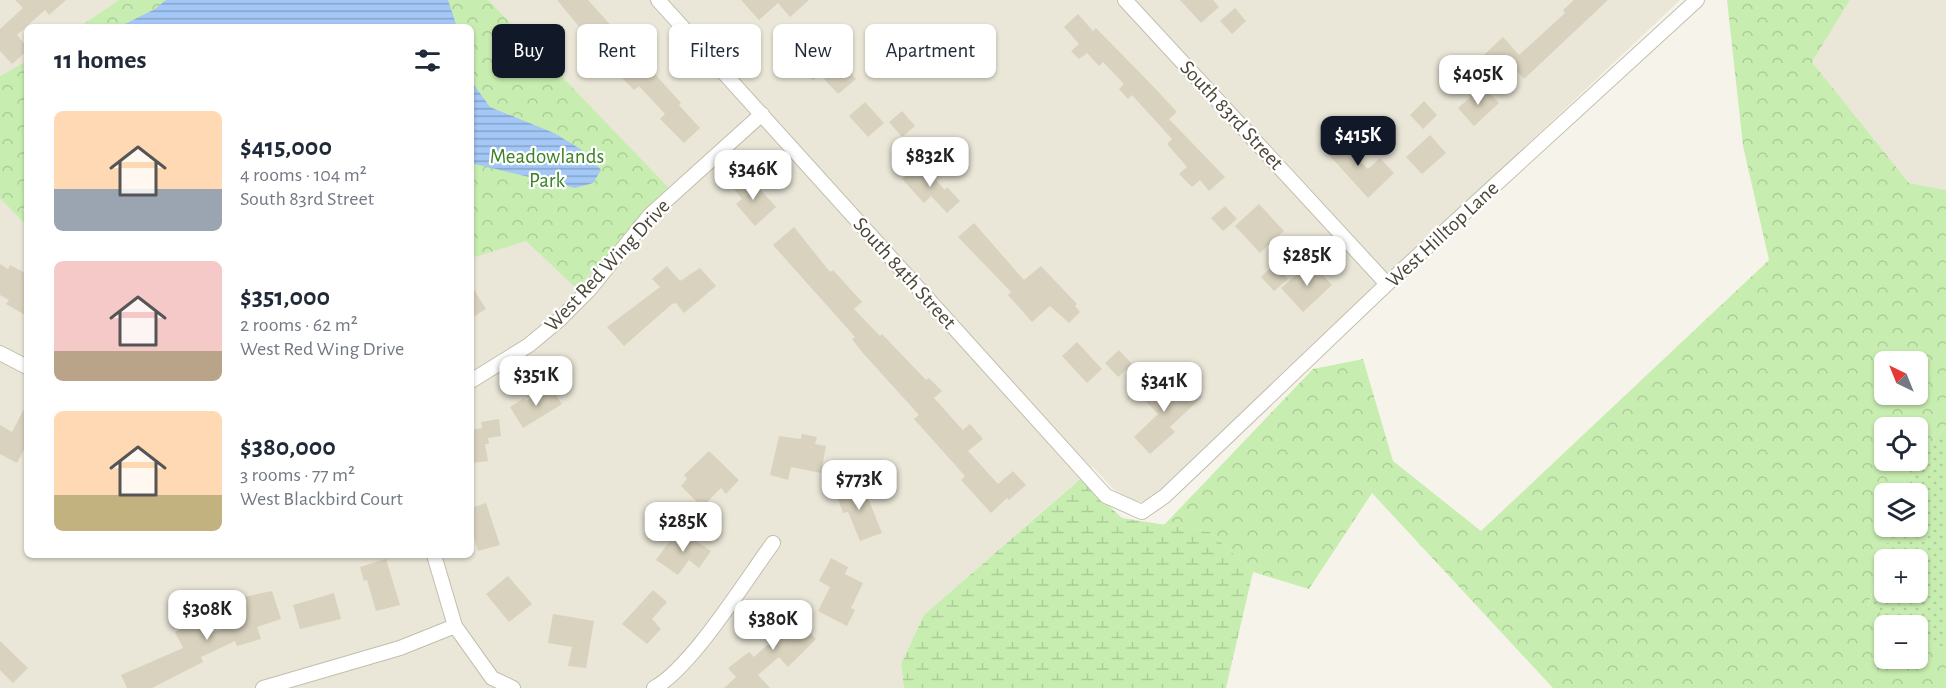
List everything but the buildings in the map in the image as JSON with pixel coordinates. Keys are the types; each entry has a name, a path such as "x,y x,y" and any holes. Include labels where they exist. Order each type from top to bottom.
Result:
{"street":[{"name":"South 84th Street","path":"658,0 1106,496 1142,512 1165,496"},
{"name":"West Hilltop Lane","path":"1165,496 1387,284 1697,0"},
{"name":"South 83rd Street","path":"1127,1 1387,284"},
{"name":"West Red Wing Drive","path":"474,379 529,345 559,320 589,290 651,215 762,114"},
{"path":"0,353 24,365"},
{"path":"654,688 668,680 704,637 773,543"},
{"path":"435,558 455,626 492,678 513,688"},
{"path":"263,688 400,648 455,626"}],"shaded area":[{"path":"0,0 1680,0 1162,491 1144,502 1132,501 1115,491 1093,467 924,615 901,664 904,688 0,688"},
{"path":"1850,0 1946,0 1946,190 1909,183 1812,62"}],"green space":[{"name":"Meadowlands Park","path":"119,0 488,0 511,24 492,24 492,78 563,78 668,187 577,289 526,241 474,257 474,24 83,24"},
{"path":"1727,0 1850,0 1812,62 1909,183 1946,190 1946,426 1928,448 1928,417 1874,417 1874,471 1909,471 1904,483 1874,483 1874,537 1889,537 1885,549 1874,549 1874,586 1868,606 1884,615 1874,615 1874,669 1928,669 1928,640 1946,650 1946,688 1553,688 1372,493 1309,589 1253,572 1210,532 1164,525 1313,369 1363,359 1393,461 1481,531 1769,260 1743,146"},
{"path":"24,63 24,223 0,198 0,76"},
{"path":"1946,426 1946,650 1928,640 1928,615 1883,615 1868,607 1874,587 1874,603 1928,603 1928,549 1885,549 1889,537 1928,537 1928,483 1904,483 1909,471 1928,471 1928,448"},
{"path":"1080,479 1122,518 1210,532 1253,572 1226,688 904,688 901,664 924,615"}],"water":[{"path":"166,0 448,0 456,24 125,24 155,9"},
{"path":"474,85 490,107 554,133 582,150 601,170 593,183 575,188 474,164"}]}
